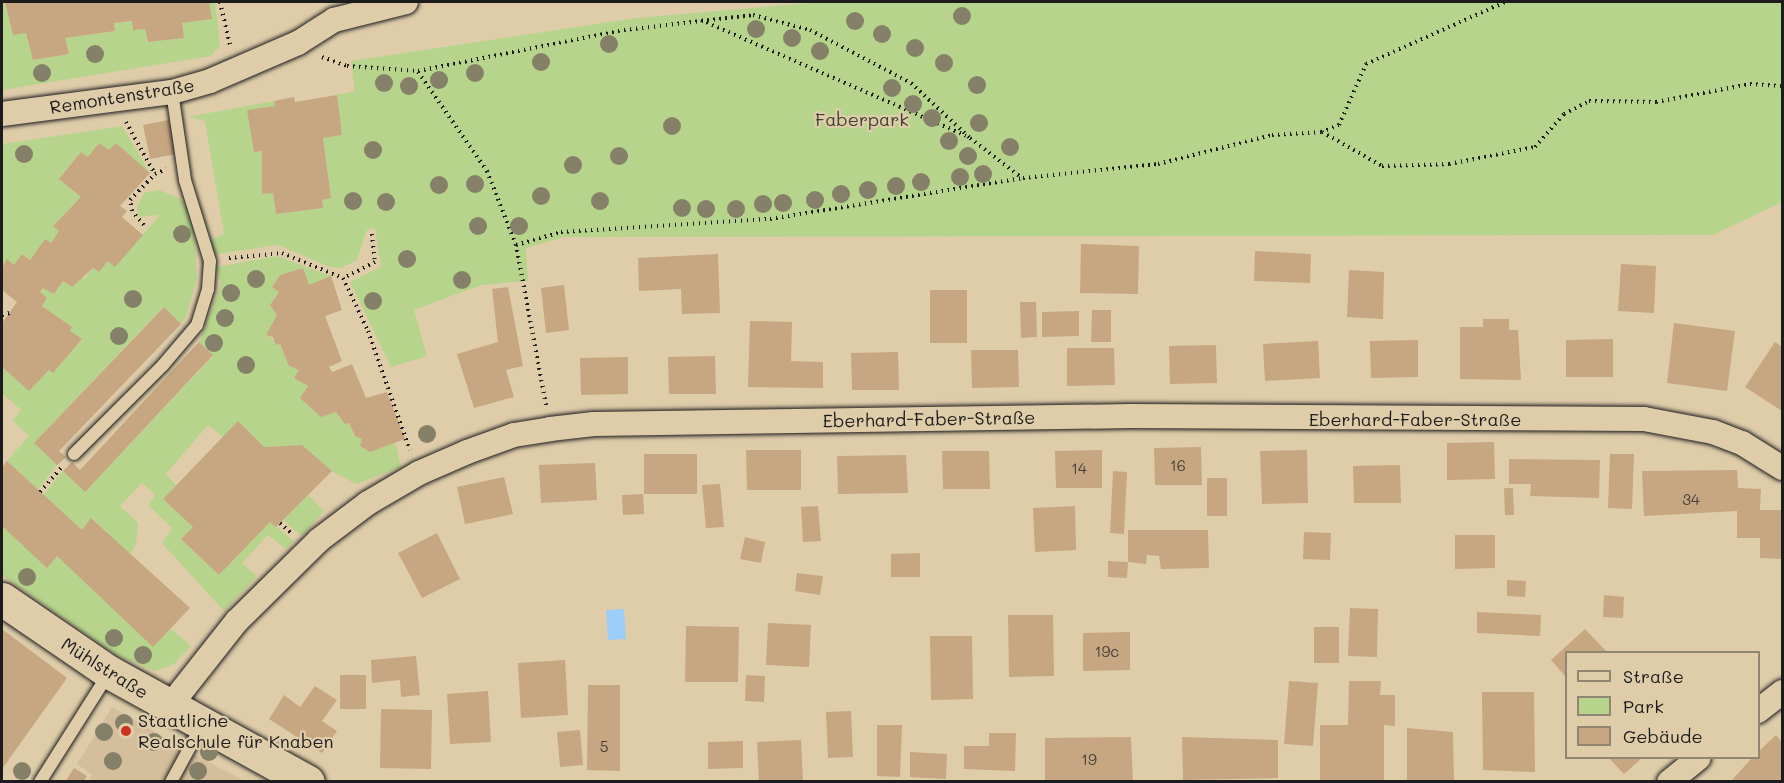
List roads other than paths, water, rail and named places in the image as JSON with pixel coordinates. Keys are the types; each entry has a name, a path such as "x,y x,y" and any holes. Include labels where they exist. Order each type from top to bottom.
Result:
{"street":[{"name":"Remontenstraße","path":"2,114 172,92 236,72 298,43 334,20 406,2"},
{"name":"Eberhard-Faber-Straße","path":"169,707 226,632 319,540 368,503 418,473 514,435 550,429 594,424 1131,416 1644,419 1713,432 1742,443 1782,468"},
{"name":"Mühlstraße","path":"2,599 110,672 169,707 308,782"},
{"path":"1760,709 1782,692"},
{"path":"1668,782 1698,759"}],"lane":[{"path":"74,454 163,365 197,325 208,289 210,261 183,162 172,92"},
{"path":"40,782 110,672"},
{"path":"171,782 202,725"}],"water":[{"path":"624,609 626,639 608,640 606,610"}],"place":[{"name":"Staatliche Realschule für Knaben","path":"126,731"}],"park label":[{"name":"Faberpark","path":"862,119"}]}
